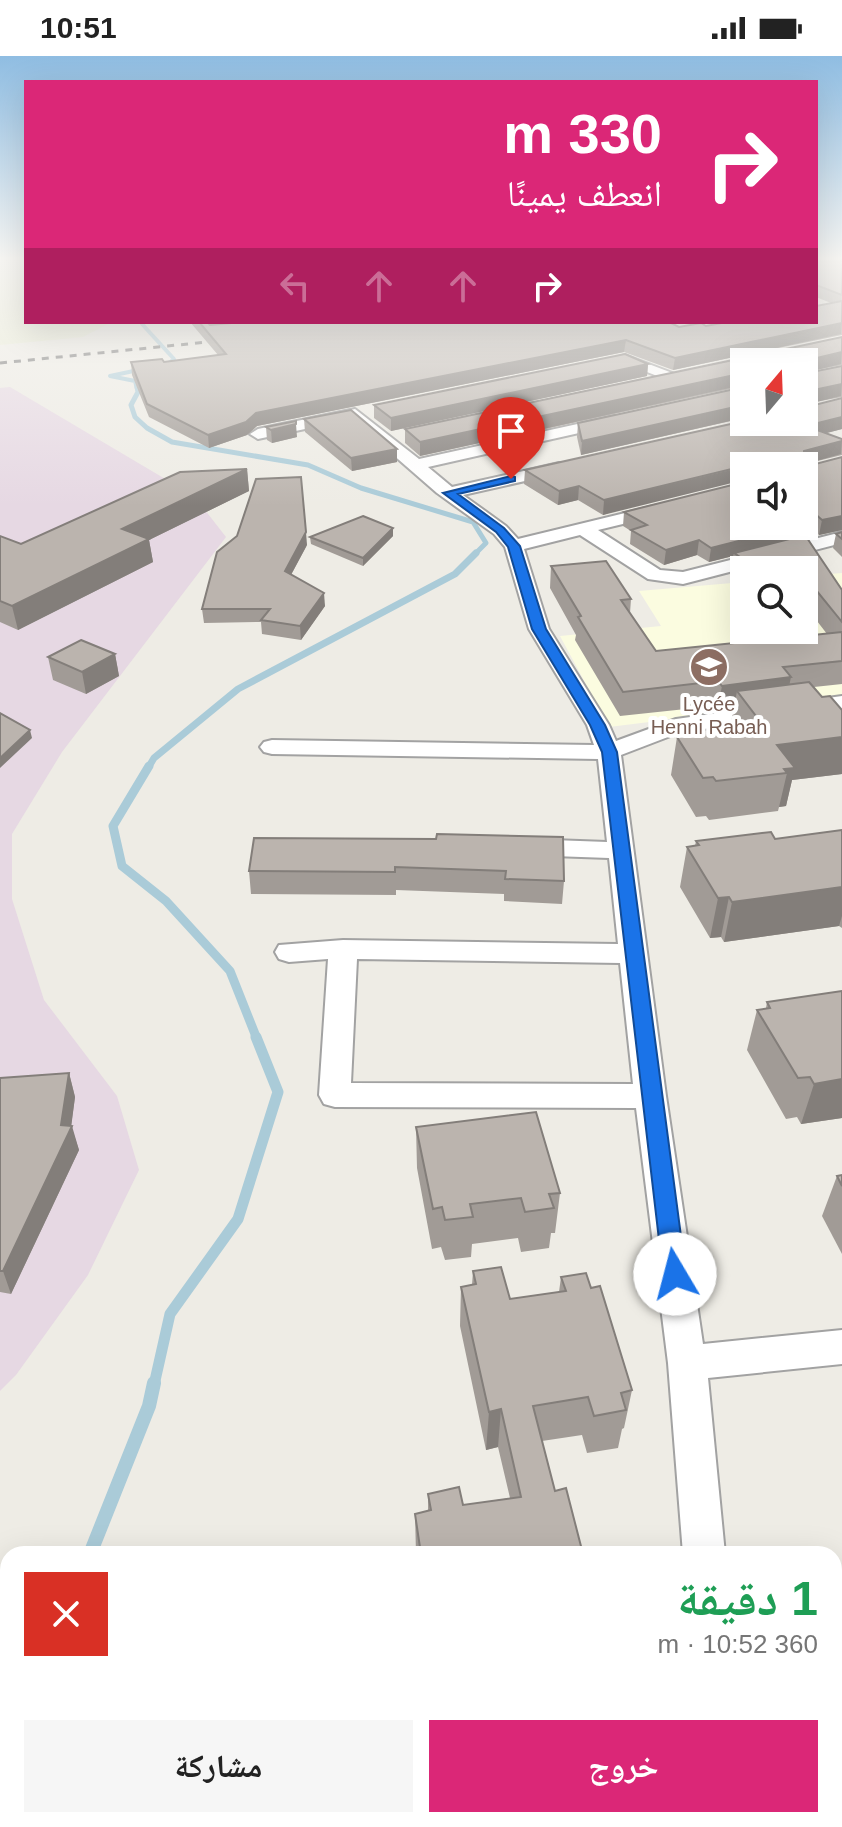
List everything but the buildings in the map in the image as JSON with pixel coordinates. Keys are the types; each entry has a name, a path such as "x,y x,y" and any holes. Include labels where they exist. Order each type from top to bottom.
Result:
{"street":[{"path":"595,365 625,359 678,376 640,384"},
{"path":"258,434 362,413 395,437 414,465 500,530 514,546 539,629 598,725 609,752 650,1096 687,1363 703,1546"},
{"path":"414,465 624,419"},
{"path":"449,493 573,465"},
{"path":"514,546 671,506"},
{"path":"583,529 655,575 669,578 683,578 839,541"},
{"path":"272,747 609,752 676,726 842,703"},
{"path":"493,847 620,850"},
{"path":"289,952 343,949 634,954"},
{"path":"343,949 335,1095 650,1096"},
{"path":"687,1363 842,1347"}],"shaded area":[{"path":"0,341 45,341 0,345"},
{"path":"10,387 194,496 226,537 62,752 12,834 12,899 44,1000 117,1096 139,1170 88,1275 16,1375 0,1391 0,388"},
{"name":"Lycée Henni Rabah","path":"842,573 842,698 609,727 560,636 661,626 639,591 730,583 730,644 818,644 818,575"}],"waterway":[{"path":"157,341 174,359 162,369"},
{"path":"137,389 135,381 110,376 143,369"},
{"path":"137,387 138,392 131,405 135,417 172,442 308,465 361,488 473,522 486,543 455,574 238,689 154,758 148,768"},
{"path":"149,766 113,826 122,866 166,901 230,971 257,1039"},
{"path":"154,1385 170,1314 238,1219 278,1092 256,1037"},
{"path":"93,1546 149,1406 154,1383"}],"railway":[{"path":"0,363 221,341"}],"place":[{"name":"Lycée Henni Rabah","path":"709,667"}],"route":[{"path":"511,479 449,493 500,530 514,546 539,629 598,725 609,752 650,1096 675,1274"}]}
